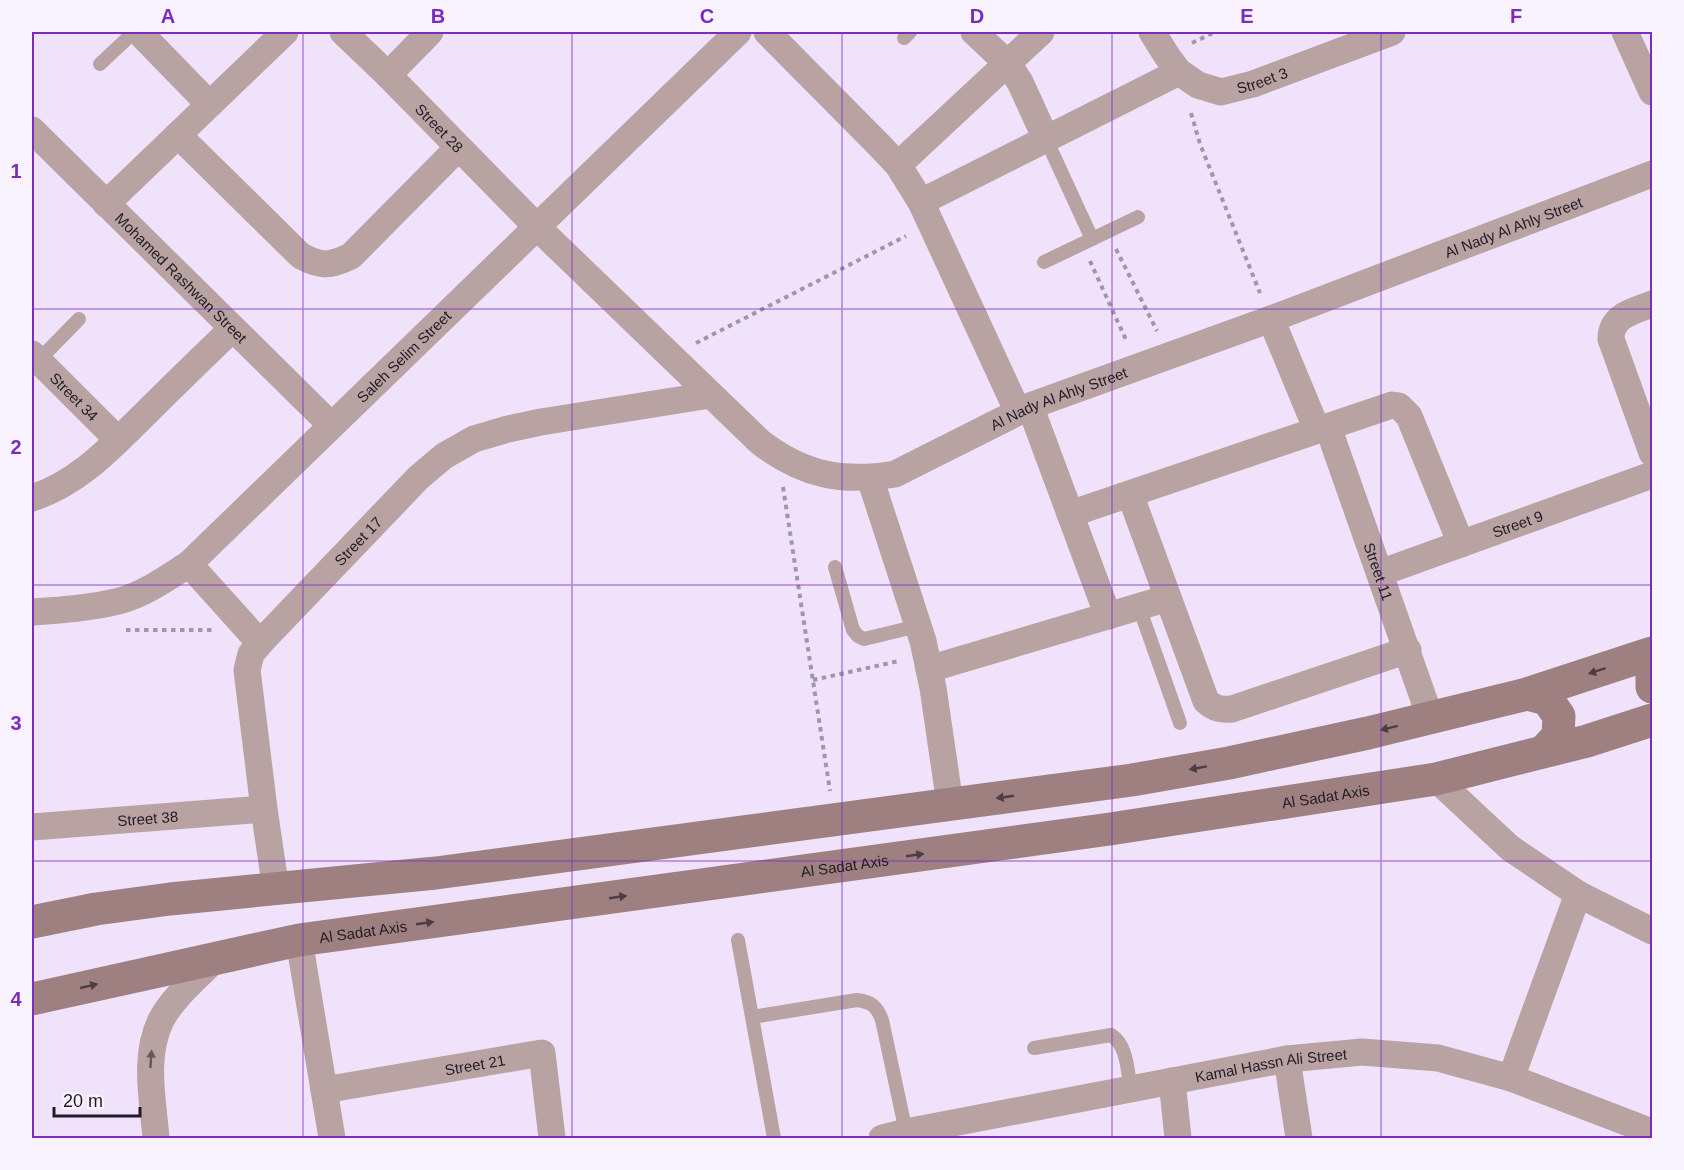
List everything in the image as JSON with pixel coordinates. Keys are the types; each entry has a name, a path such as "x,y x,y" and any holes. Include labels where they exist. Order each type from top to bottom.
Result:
{"street":[{"path":"140,32 209,105"},
{"path":"106,204 285,32"},
{"name":"Street 28","path":"343,32 537,227"},
{"path":"388,75 430,32"},
{"name":"Saleh Selim Street","path":"32,612 83,608 121,600 156,585 189,564 738,32"},
{"path":"767,32 898,165 926,213 1024,409 1070,514 1108,616"},
{"path":"974,32 1008,64 1020,82 1046,139"},
{"path":"898,165 1041,32"},
{"name":"Street 3","path":"1152,32 1179,72 1198,85 1221,92 1253,84 1392,32"},
{"path":"1636,39 1653,92"},
{"path":"926,213 1046,139 1179,72"},
{"name":"Mohamed Rashwan Street","path":"32,130 331,425"},
{"path":"178,135 301,256 317,264 335,264 351,256 458,148"},
{"name":"Al Nady Al Ahly Street","path":"537,227 710,395 778,456 807,471 838,478 870,478 895,474 1024,409 1271,319 1653,174"},
{"path":"1653,304 1623,315 1615,322 1611,331 1611,339 1653,453"},
{"name":"Street 11","path":"1271,319 1322,429 1380,573 1430,717"},
{"path":"32,498 64,485 80,474 232,329"},
{"name":"Street 34","path":"34,361 118,440"},
{"name":"Street 17","path":"276,890 248,669 254,636 418,478 444,456 474,439 541,422 710,395"},
{"path":"1070,514 1392,405 1399,406 1409,416 1461,544"},
{"name":"Street 9","path":"1380,573 1653,476"},
{"path":"870,478 928,662 950,804"},
{"path":"1130,494 1206,701 1213,708 1232,709 1408,650"},
{"path":"189,564 254,636"},
{"path":"928,662 1108,616 1168,598"},
{"path":"32,922 96,909 159,900 435,873 1132,780 1309,747 1527,694 1653,652"},
{"path":"1653,664 1653,687"},
{"path":"1527,694 1547,699 1559,716 1558,736 1544,751"},
{"name":"Al Sadat Axis","path":"32,999 298,940 1110,829 1436,779 1587,741 1653,720"},
{"path":"1436,779 1510,848 1578,894 1653,931"},
{"name":"Street 38","path":"32,827 264,809"},
{"path":"1510,1078 1578,894"},
{"path":"298,940 332,1138"},
{"path":"156,1138 151,1070 152,1043 162,1019 177,998 216,958"},
{"name":"Kamal Hassn Ali Street","path":"894,1135 1287,1059 1362,1052 1438,1058 1510,1078 1653,1132"},
{"name":"Street 21","path":"324,1090 542,1053 552,1138"},
{"path":"1287,1059 1299,1138"},
{"path":"1172,1081 1178,1138"}],"lane":[{"path":"100,64 134,32"},
{"path":"1046,139 1087,242"},
{"path":"1044,262 1138,217"},
{"path":"34,361 79,319"},
{"path":"835,567 853,630 858,636 864,639 918,626"},
{"path":"1139,606 1180,723"},
{"path":"738,940 774,1138"},
{"path":"752,1017 857,1000 868,1002 878,1008 882,1020 894,1135"},
{"path":"1034,1048 1112,1035 1119,1040 1123,1048 1131,1089"}],"path":[{"path":"1179,72 1200,144 1271,319"},
{"path":"670,356 926,213"},
{"path":"1108,232 1169,356"},
{"path":"1087,242 1139,367"},
{"path":"778,456 834,819"},
{"path":"122,630 254,636"},
{"path":"813,680 928,662"}]}
